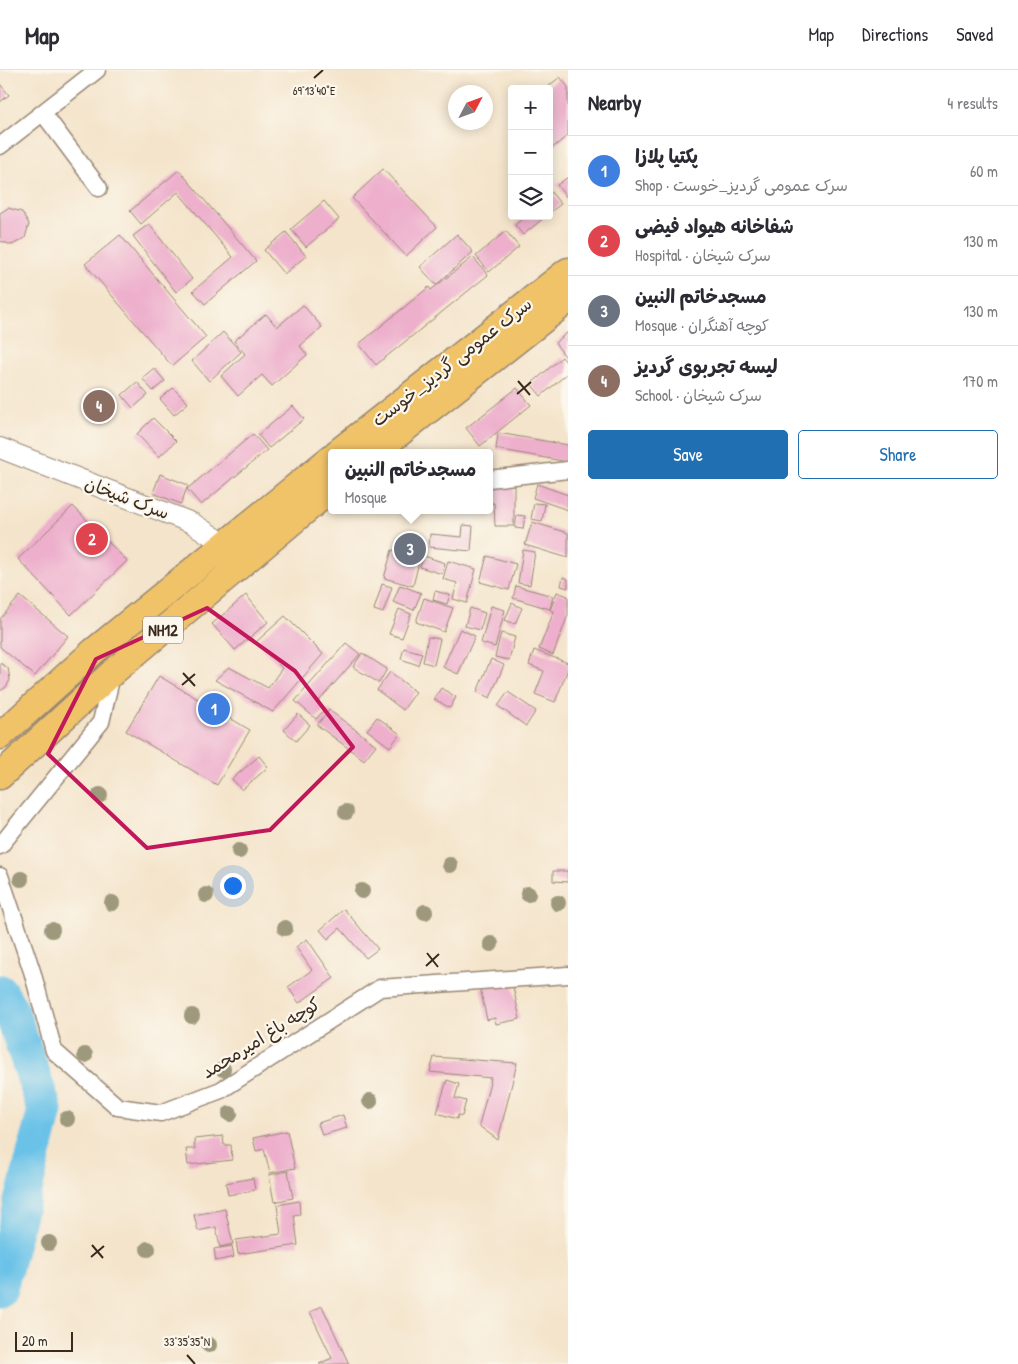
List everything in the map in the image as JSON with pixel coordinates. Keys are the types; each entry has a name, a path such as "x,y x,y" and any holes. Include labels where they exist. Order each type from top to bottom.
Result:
{"highway":[{"name":"سرک عمومی گردیز_خوست","path":"372,448 568,271"},
{"name":"سرک عمومی گردیز_خوست","path":"372,448 568,300"},
{"name":"NH12","path":"0,736 94,652 328,460"},
{"name":"NH12","path":"0,776 112,672 245,563 328,492"}],"street":[{"path":"0,146 98,70"},
{"path":"42,113 99,188"},
{"name":"سرک شیخان","path":"0,448 192,522 226,545 245,563"},
{"path":"493,479 568,470"},
{"path":"0,846 101,722 112,672"},
{"name":"کوچه باغ امیرمحمد","path":"0,876 32,971 54,1051 118,1108 161,1113 220,1090 380,988 568,975"}],"highlighted area":[{"path":"207,608 295,671 353,747 270,830 147,848 48,754 96,659"}],"building":[{"path":"560,77 568,87 568,135 553,148 553,85 550,85"},
{"path":"0,84 9,95 0,102"},
{"path":"383,169 437,227 406,256 352,198"},
{"path":"179,170 256,261 205,304 193,291 233,257 178,192 141,224 130,211"},
{"path":"568,177 568,199 557,185"},
{"path":"553,195 561,204 553,210"},
{"path":"324,201 339,219 306,247 291,229"},
{"path":"8,208 22,212 29,224 25,238 12,245 0,241 0,213"},
{"path":"521,220 541,220 523,235 515,225"},
{"path":"149,224 192,279 176,292 133,236"},
{"path":"506,231 519,247 489,272 476,256"},
{"path":"286,232 306,256 284,274 264,250"},
{"path":"457,234 473,252 436,285 420,267"},
{"path":"120,235 206,337 172,366 85,264"},
{"path":"473,257 488,275 376,365 359,344 429,287 431,290"},
{"path":"303,305 322,327 300,346 307,355 272,386 262,375 238,396 221,376 245,354 234,341 266,314 277,327"},
{"path":"223,332 241,352 209,381 192,361"},
{"path":"568,332 568,360 555,343"},
{"path":"562,357 568,364 568,373 541,396 531,384"},
{"path":"154,368 165,381 153,391 142,378"},
{"path":"137,382 148,395 133,408 122,395"},
{"path":"173,388 188,403 174,415 160,399"},
{"path":"517,388 531,405 480,446 466,428"},
{"path":"293,406 304,419 269,448 258,435"},
{"path":"153,418 176,441 159,457 137,434"},
{"path":"498,433 568,445 568,462 496,449"},
{"path":"253,434 267,450 201,505 187,489"},
{"path":"160,474 188,485 181,504 153,493"},
{"path":"514,483 514,526 495,526 493,486"},
{"path":"537,484 568,495 568,510 533,498"},
{"path":"534,503 545,504 542,521 531,519"},
{"path":"73,506 127,561 71,615 18,559"},
{"path":"517,515 525,516 523,529 515,528"},
{"path":"532,522 568,533 568,558 525,545"},
{"path":"463,525 473,526 471,551 429,547 430,534 462,537"},
{"path":"392,550 420,558 413,586 384,578"},
{"path":"523,550 535,552 530,585 518,583"},
{"path":"424,556 445,563 442,574 420,567"},
{"path":"487,556 516,564 509,590 480,582"},
{"path":"448,561 476,569 467,603 453,599 457,583 443,579"},
{"path":"563,577 568,579 568,588 561,586"},
{"path":"382,584 392,587 383,613 374,610"},
{"path":"400,585 421,593 414,610 393,602"},
{"path":"516,586 553,596 550,609 513,598"},
{"path":"435,591 450,595 447,604 433,600"},
{"path":"557,592 568,596 568,615 553,655 539,649 554,611 550,610"},
{"path":"246,595 268,622 235,650 212,624"},
{"path":"20,596 68,636 35,676 0,647 0,619"},
{"path":"424,598 453,608 444,632 416,622"},
{"path":"512,603 522,608 515,624 505,620"},
{"path":"491,606 505,610 495,647 481,643"},
{"path":"470,608 485,613 480,630 465,626"},
{"path":"399,609 411,614 402,638 389,634"},
{"path":"285,616 323,654 273,712 215,680 229,667 268,688 282,668 256,642"},
{"path":"460,629 475,636 458,674 443,667"},
{"path":"501,633 515,637 509,660 495,657"},
{"path":"428,637 440,639 434,665 423,662"},
{"path":"346,643 360,654 318,702 325,709 316,719 295,701"},
{"path":"404,648 422,653 418,665 401,659"},
{"path":"534,650 568,663 568,669 555,702 535,694 544,671 529,665"},
{"path":"362,653 387,669 379,683 353,667"},
{"path":"491,659 504,665 490,698 477,692"},
{"path":"0,663 8,668 10,680 6,687 0,691"},
{"path":"390,672 416,692 403,710 377,690"},
{"path":"159,676 250,730 217,785 126,731"},
{"path":"441,688 456,697 450,708 434,699"},
{"path":"508,692 536,711 526,726 498,706"},
{"path":"329,710 376,745 364,760 317,725"},
{"path":"298,714 310,725 296,741 284,730"},
{"path":"377,717 400,734 390,747 367,730"},
{"path":"259,756 268,767 242,790 232,779"},
{"path":"553,871 568,871 568,882 553,881"},
{"path":"344,909 378,949 366,958 340,928 328,939 320,930"},
{"path":"307,939 334,978 299,1003 288,987 312,970 296,947"},
{"path":"512,982 520,1019 496,1024 495,1018 487,1020 480,988"},
{"path":"434,1057 517,1063 498,1140 479,1126 491,1078 430,1072"},
{"path":"447,1080 459,1084 455,1098 466,1101 462,1116 458,1115 457,1119 437,1113"},
{"path":"343,1115 347,1128 322,1135 318,1123"},
{"path":"287,1131 295,1168 270,1173 264,1149 256,1151 253,1138"},
{"path":"223,1136 224,1145 231,1145 232,1160 188,1165 186,1149 195,1149 194,1139"},
{"path":"288,1171 293,1198 274,1202 269,1175"},
{"path":"253,1178 255,1190 228,1195 226,1183"},
{"path":"299,1201 300,1214 294,1215 298,1245 238,1254 236,1240 281,1234 277,1205"},
{"path":"225,1209 233,1244 220,1247 216,1227 198,1231 194,1215"},
{"path":"232,1246 234,1257 216,1261 214,1249"},
{"path":"322,1306 349,1364 319,1364 332,1358 310,1312"}],"waterway":[{"path":"0,992 11,1010 45,1110 0,1289"}],"place":[{"name":"لیسه تجربوی گردیز","path":"99,406"},
{"name":"شفاخانه هیواد فیضی","path":"92,539"},
{"name":"مسجدخاتم النبین","path":"410,549"},
{"name":"پکتیا پلازا","path":"214,709"}]}
